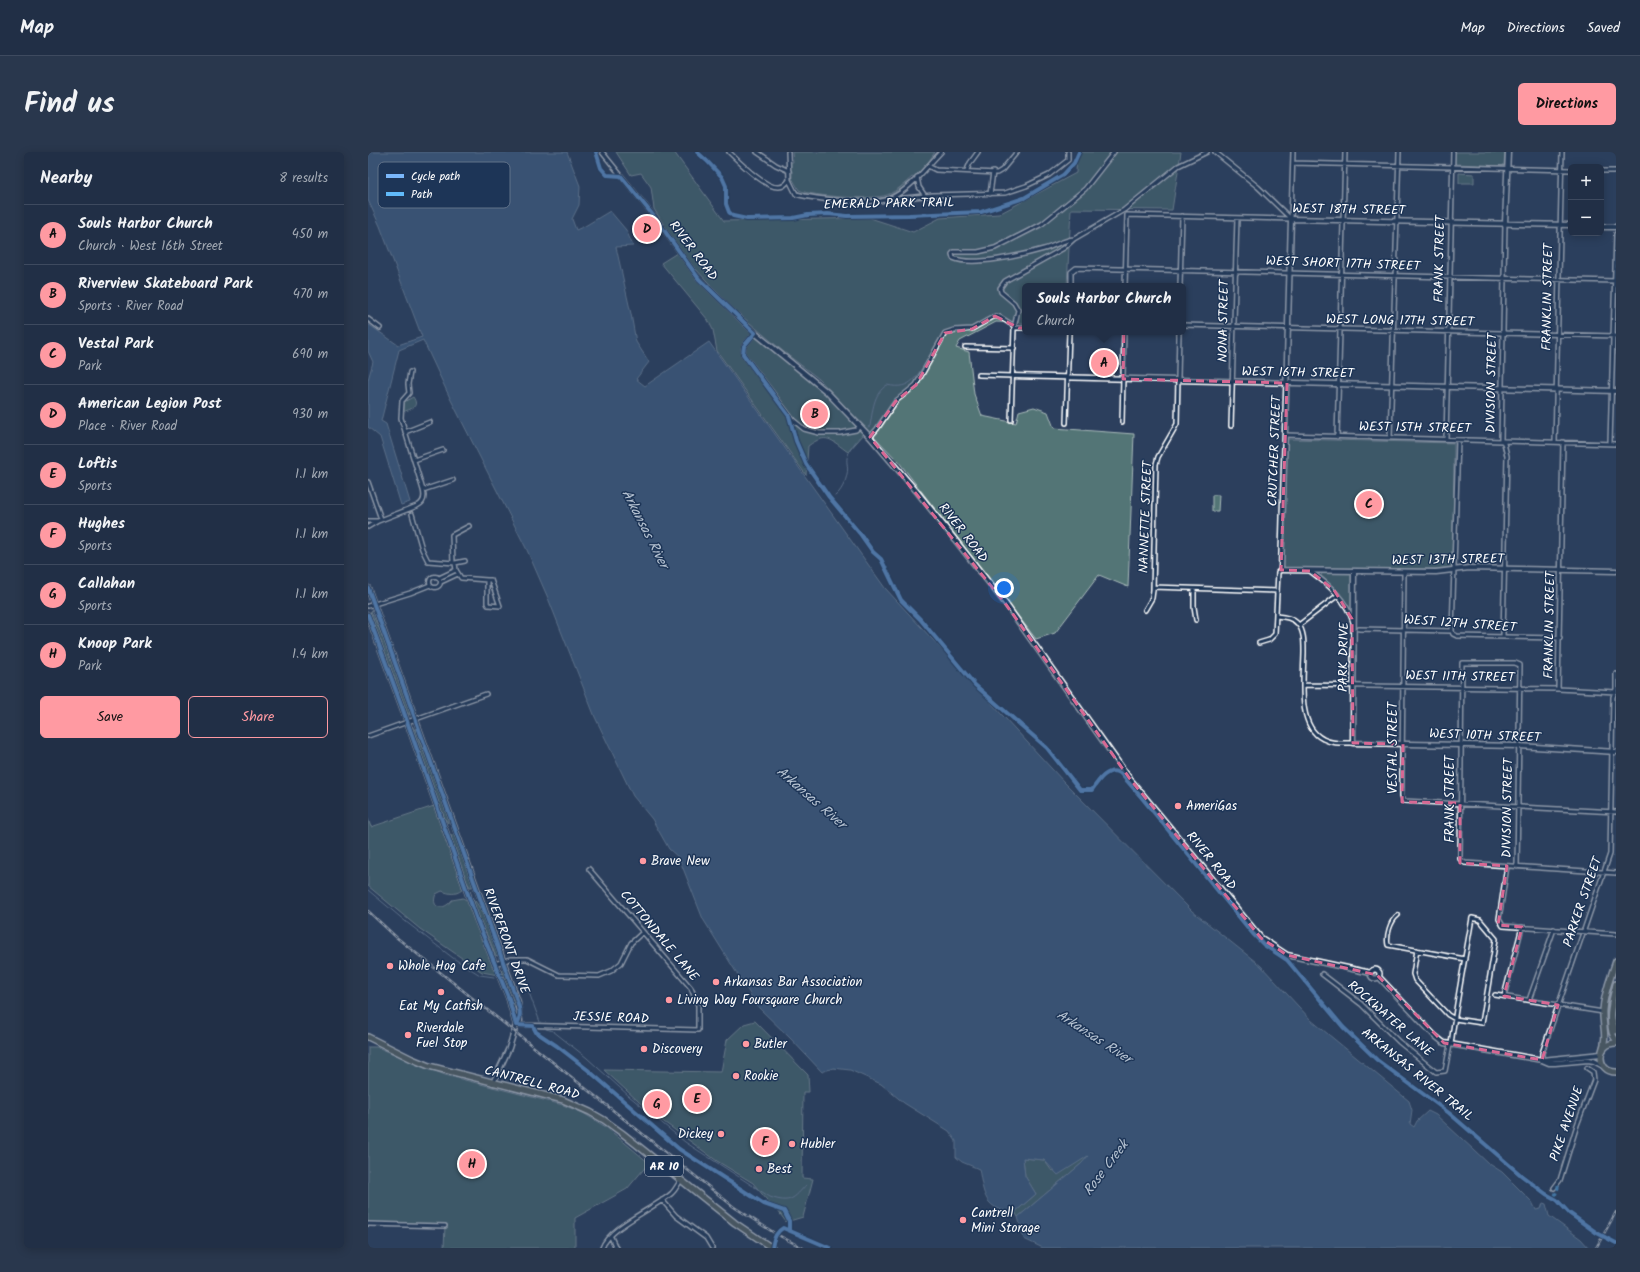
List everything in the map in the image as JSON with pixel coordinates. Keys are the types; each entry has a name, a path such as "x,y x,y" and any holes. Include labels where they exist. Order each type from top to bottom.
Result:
{"main road":[{"path":"1615,1072 1603,1066 1601,1052 1605,1044 1606,1035 1603,1012 1607,987 1616,961"},
{"path":"1616,984 1613,997 1610,1029 1616,1040"},
{"path":"1611,1015 1616,1030"},
{"name":"CANTRELL ROAD","path":"368,1037 407,1057 429,1066 549,1096 576,1105 610,1123 735,1223 772,1248"},
{"path":"1601,1052 1608,1045 1616,1043"}],"street":[{"name":"RIVER ROAD","path":"602,152 656,218 699,279 755,333 818,384 860,426 918,493 1005,603 1130,779 1257,934 1280,952 1296,958 1371,973"},
{"path":"730,152 752,173 778,188 789,180"},
{"path":"757,152 776,165 789,171"},
{"path":"788,152 789,180 796,194 811,197 866,201 924,196 1005,193 1041,180 1068,160 1068,152"},
{"path":"937,156 938,152"},
{"path":"891,199 917,177 941,152"},
{"path":"967,170 978,152"},
{"path":"928,166 936,170 1001,171 1017,152"},
{"path":"1074,239 1065,240 1040,250 1002,258 969,261 954,259 952,255 954,252 978,252 995,248 1042,224 1085,189 1114,152"},
{"path":"1011,420 1014,327 1018,314 1014,303 1001,292 1002,285 1012,276 1064,248 1074,239 1124,210 1178,166 1207,152"},
{"path":"1215,152 1258,187 1291,219"},
{"name":"CRUTCHER STREET","path":"1259,643 1269,640 1275,634 1278,572 1281,570 1293,152"},
{"path":"1337,437 1345,152"},
{"path":"1390,438 1398,152"},
{"name":"FRANK STREET","path":"1446,439 1453,152"},
{"name":"DIVISION STREET","path":"1503,637 1507,456 1504,443 1500,440 1508,152"},
{"name":"FRANKLIN STREET","path":"1555,442 1562,152"},
{"path":"1293,163 1568,170"},
{"path":"1604,171 1616,171"},
{"path":"990,194 993,172"},
{"path":"917,177 919,187 924,196"},
{"name":"WEST 18TH STREET","path":"1126,269 1126,215 1568,225"},
{"path":"1180,283 1182,216"},
{"name":"NONA STREET","path":"1231,426 1237,218"},
{"path":"1604,227 1616,227"},
{"path":"1610,444 1614,391 1616,234"},
{"name":"WEST SHORT 17TH STREET","path":"1071,283 1071,272 1076,268 1615,281"},
{"path":"1125,283 1126,269"},
{"path":"870,437 898,399 916,385 942,338 948,332 972,329 994,316 1000,317 1014,327 1022,328"},
{"path":"368,319 380,328"},
{"name":"WEST LONG 17TH STREET","path":"1186,325 1614,336"},
{"path":"755,333 744,346 743,354 796,424 804,429 818,433 849,431 860,426"},
{"path":"1066,423 1069,335"},
{"path":"1122,422 1124,335"},
{"name":"NANNETTE STREET","path":"1145,610 1152,598 1153,587 1156,464 1158,457 1176,424 1179,335"},
{"path":"965,347 1014,348"},
{"path":"368,527 379,520 420,504 424,499 423,490 401,418 403,399 409,393 408,384 410,372"},
{"name":"WEST 16TH STREET","path":"979,375 1614,391"},
{"path":"405,432 430,422"},
{"name":"WEST 15TH STREET","path":"1285,435 1616,444"},
{"path":"1452,631 1458,440"},
{"name":"FRANKLIN STREET","path":"1558,689 1563,442"},
{"path":"414,460 443,450"},
{"path":"423,490 453,480"},
{"path":"368,482 379,520"},
{"path":"412,514 422,549 427,559 430,561 454,563 465,561"},
{"path":"368,521 379,520"},
{"path":"469,526 452,535 456,570 463,579 491,580 500,606 488,605 487,580"},
{"name":"WEST 13TH STREET","path":"1281,570 1441,572 1469,568 1504,568 1616,571"},
{"path":"430,585 429,582 434,576 439,578 456,570"},
{"path":"1310,571 1328,584 1338,595 1350,615 1354,628"},
{"name":"PARK DRIVE","path":"1353,743 1354,571"},
{"name":"VESTAL STREET","path":"1404,572 1402,796 1404,801 1407,802 1460,803"},
{"path":"430,585 436,588 441,582 458,574"},
{"path":"439,578 441,582"},
{"path":"368,606 419,590 430,585"},
{"path":"1153,587 1277,591"},
{"name":"RIVERFRONT DRIVE","path":"368,588 519,1006 520,1021 516,1025 509,1048 493,1083"},
{"path":"1194,588 1196,620"},
{"path":"1299,625 1338,595"},
{"name":"RIVERFRONT DRIVE","path":"368,615 478,924 509,999 516,1025"},
{"path":"1276,616 1288,617 1299,625 1302,630 1304,643 1304,712 1307,722 1319,737 1328,741 1353,743"},
{"name":"WEST 12TH STREET","path":"1359,629 1452,631 1453,634 1457,636 1560,638"},
{"name":"FRANK STREET","path":"1462,663 1460,855 1462,862 1465,863 1507,866"},
{"name":"DIVISION STREET","path":"1462,663 1520,665 1517,866"},
{"name":"PARKER STREET","path":"1542,1060 1542,1053 1610,854 1614,752 1613,697 1615,692 1616,674"},
{"name":"WEST 11TH STREET","path":"1304,685 1519,688 1615,692"},
{"path":"368,736 486,694"},
{"name":"WEST 10TH STREET","path":"1353,743 1519,746 1614,752"},
{"path":"1460,803 1616,812"},
{"path":"1507,866 1616,873"},
{"name":"DIVISION STREET","path":"1507,866 1499,919 1501,924 1506,926 1522,927"},
{"name":"COTTONDALE LANE","path":"589,868 691,988 698,1005 698,1023"},
{"path":"1398,915 1394,918 1386,939 1388,945 1465,959"},
{"path":"1417,950 1413,974 1415,980 1448,1015 1455,1019 1482,1023 1496,939 1480,920 1472,918 1455,1019 1450,1045"},
{"path":"1504,996 1522,927 1616,934"},
{"path":"1529,1000 1554,929"},
{"path":"495,964 510,959 527,959 559,975 599,976 611,971 620,963 631,943 643,932"},
{"path":"1379,977 1373,978 1371,973 1374,969 1378,970 1380,973 1379,977 1434,1035 1450,1045 1542,1060 1549,1063 1591,1060 1603,1066"},
{"name":"ROCKWATER LANE","path":"1322,974 1361,1004 1399,1042 1436,1072 1445,1071 1450,1045"},
{"path":"1495,995 1603,1012"},
{"name":"JESSIE ROAD","path":"516,1025 698,1030 698,1023"},
{"path":"1542,1060 1601,1052"},
{"name":"PIKE AVENUE","path":"1554,1188 1560,1180 1594,1080 1593,1072 1587,1068"},
{"path":"602,1248 616,1231 674,1191 681,1180"},
{"path":"662,1200 676,1216 706,1238 712,1248"},
{"path":"368,1224 446,1226"},
{"path":"611,1237 616,1248"}],"highlighted area":[{"path":"995,316 1019,328 1124,324 1123,379 1287,383 1281,570 1310,571 1334,590 1352,619 1353,743 1403,744 1402,802 1460,803 1460,863 1507,866 1498,925 1522,927 1504,996 1558,1005 1542,1060 1444,1043 1377,975 1287,955 1261,938 1130,779 1005,603 870,437 896,401 916,385 945,333 972,329"}],"green space":[{"path":"616,152 674,152 724,221 870,218 913,232 940,218 999,214 1076,173 1077,152 1181,152 1172,210 1071,209 1067,283 1022,283 1022,323 996,322 960,341 956,348 969,352 974,394 982,416 1016,423 1019,411 1034,407 1048,412 1054,428 1134,434 1128,587 1099,575 1055,633 1036,639 898,461 819,379 784,352 730,306 683,255 654,209 651,187 641,173 631,175"},
{"path":"792,152 935,152 914,178 912,177 901,187 887,195 880,197 857,197 829,196 799,190 792,178 792,171 790,170 790,162 793,162"},
{"path":"1455,152 1505,152 1504,164 1503,166 1456,164"},
{"path":"790,172 794,187 791,181"},
{"path":"1459,173 1474,174 1474,183 1459,183"},
{"path":"913,179 904,187 887,197 869,200 820,196 857,199 880,198 895,192"},
{"path":"677,253 698,279 746,329 818,386 864,434 848,452 829,439 820,439 814,442 808,446 806,475 717,351 713,330 708,320 661,263"},
{"path":"413,397 416,403 414,407 402,412 404,402"},
{"path":"1287,439 1454,443 1453,567 1434,569 1285,568 1283,565"},
{"path":"1212,495 1219,495 1218,511 1212,511"},
{"path":"1322,573 1351,574 1352,608 1350,609 1336,589 1321,576"},
{"path":"371,611 388,648 409,706 410,715 407,713 392,677 370,615"},
{"path":"412,726 440,792 448,818 448,823 429,780 411,730"},
{"path":"434,806 462,886 462,890 457,893 442,891 436,894 435,903 438,907 441,907 445,906 452,900 463,898 469,902 480,934 498,975 482,972 420,929 368,886 368,819 371,827"},
{"path":"452,834 456,838 472,883 472,887 470,887 467,882 457,857 452,843"},
{"path":"473,899 484,916 498,956 495,955 490,941 478,918"},
{"path":"503,969 515,1000 517,1019 501,970"},
{"path":"755,1021 808,1075 809,1092 803,1092 802,1178 813,1179 803,1217 786,1222 753,1183 717,1161 649,1111 604,1070 721,1072 727,1040 744,1024"},
{"path":"368,1047 377,1047 445,1075 563,1105 583,1113 606,1127 649,1163 627,1189 575,1218 575,1248 444,1248 445,1226 368,1224"},
{"path":"1090,1155 1018,1217 1015,1212 1036,1194 1025,1176 1023,1158 1044,1160 1052,1171"}],"water":[{"path":"368,152 567,152 580,186 579,205 572,219 576,230 610,211 626,230 633,246 616,247 636,342 649,362 636,379 645,386 709,342 885,588 1063,781 1192,911 1261,966 1311,1020 1409,1101 1412,1110 1410,1124 1414,1127 1417,1121 1428,1111 1436,1115 1488,1163 1502,1172 1532,1202 1536,1210 1541,1209 1543,1203 1546,1204 1549,1216 1581,1239 1589,1248 1043,1248 1024,1239 1018,1217 1081,1164 1088,1156 1058,1175 1044,1160 1023,1158 1025,1176 1036,1194 1015,1212 1005,1211 997,1208 987,1200 984,1194 979,1169 962,1162 956,1157 956,1141 949,1131 904,1103 881,1084 850,1070 833,1068 822,1072 758,1007 703,919 679,858 669,849 652,819 633,796 595,717 548,598 527,550 450,398 423,340 399,350 381,421 386,424 410,502 401,505 380,437 368,427 368,380 373,362 368,351 368,324 398,345 422,337 380,226 368,200"}],"waterway":[{"path":"868,427 870,426 876,398 882,389 887,385 902,386 908,384 917,375 929,357"},
{"path":"835,496 846,480 847,457 860,436"},
{"path":"368,890 453,958 480,975 494,977"},
{"path":"517,978 524,979 540,1022"},
{"path":"546,1029 553,1031 587,1058 629,1096 685,1142 770,1197 783,1200 791,1199 795,1197 807,1184"}],"railway":[{"path":"368,911 396,937 734,1207 776,1234 803,1248"},
{"path":"1596,1248 1616,1212"}],"marked path":[{"path":"1554,1198 1558,1185"}],"cycle path":[{"name":"ARKANSAS RIVER TRAIL","path":"596,152 601,168 607,175 621,176 656,219 699,279 755,333 744,346 743,354 789,416 796,441 806,464 829,497 861,535 873,552 881,559 901,600 920,619 975,685 1047,748 1080,790 1092,790 1100,779 1111,771 1120,773 1253,934 1264,945 1287,960 1343,1027 1377,1060 1449,1113 1522,1176 1546,1194 1557,1200 1569,1213 1597,1233 1616,1243"},
{"name":"EMERALD PARK TRAIL","path":"697,152 722,177 726,186 726,204 729,212 733,216 747,219 793,218 808,215 828,214 847,216 981,212 1024,198 1063,175 1074,163 1079,152"},
{"path":"368,588 518,1003 520,1015 516,1025"},
{"path":"368,615 477,920 509,999 516,1025"},
{"path":"516,1025 533,1026 536,1032 588,1070 679,1149 764,1204 784,1211 789,1221 789,1230"},
{"path":"772,1248 775,1236 783,1228 830,1248"}],"place":[{"name":"American Legion Post","path":"647,229"},
{"name":"Souls Harbor Church","path":"1104,363"},
{"name":"Riverview Skateboard Park","path":"815,414"},
{"name":"Vestal Park","path":"1369,504"},
{"name":"AmeriGas","path":"1178,806"},
{"name":"Brave New","path":"643,861"},
{"name":"Whole Hog Cafe","path":"390,966"},
{"name":"Arkansas Bar Association","path":"716,982"},
{"name":"Eat My Catfish","path":"441,992"},
{"name":"Living Way Foursquare Church","path":"669,1000"},
{"name":"Riverdale Fuel Stop","path":"408,1035"},
{"name":"Butler","path":"746,1044"},
{"name":"Discovery","path":"644,1049"},
{"name":"Rookie","path":"736,1076"},
{"name":"Loftis","path":"697,1099"},
{"name":"Callahan","path":"657,1104"},
{"name":"Dickey","path":"721,1134"},
{"name":"Hughes","path":"765,1142"},
{"name":"Hubler","path":"792,1144"},
{"name":"Knoop Park","path":"472,1164"},
{"name":"Best","path":"759,1169"},
{"name":"Cantrell Mini Storage","path":"963,1220"}],"water label":[{"name":"Arkansas River","path":"645,529"},
{"name":"Arkansas River","path":"811,798"},
{"name":"Arkansas River","path":"1094,1037"},
{"name":"Rose Creek","path":"1106,1168"}]}
